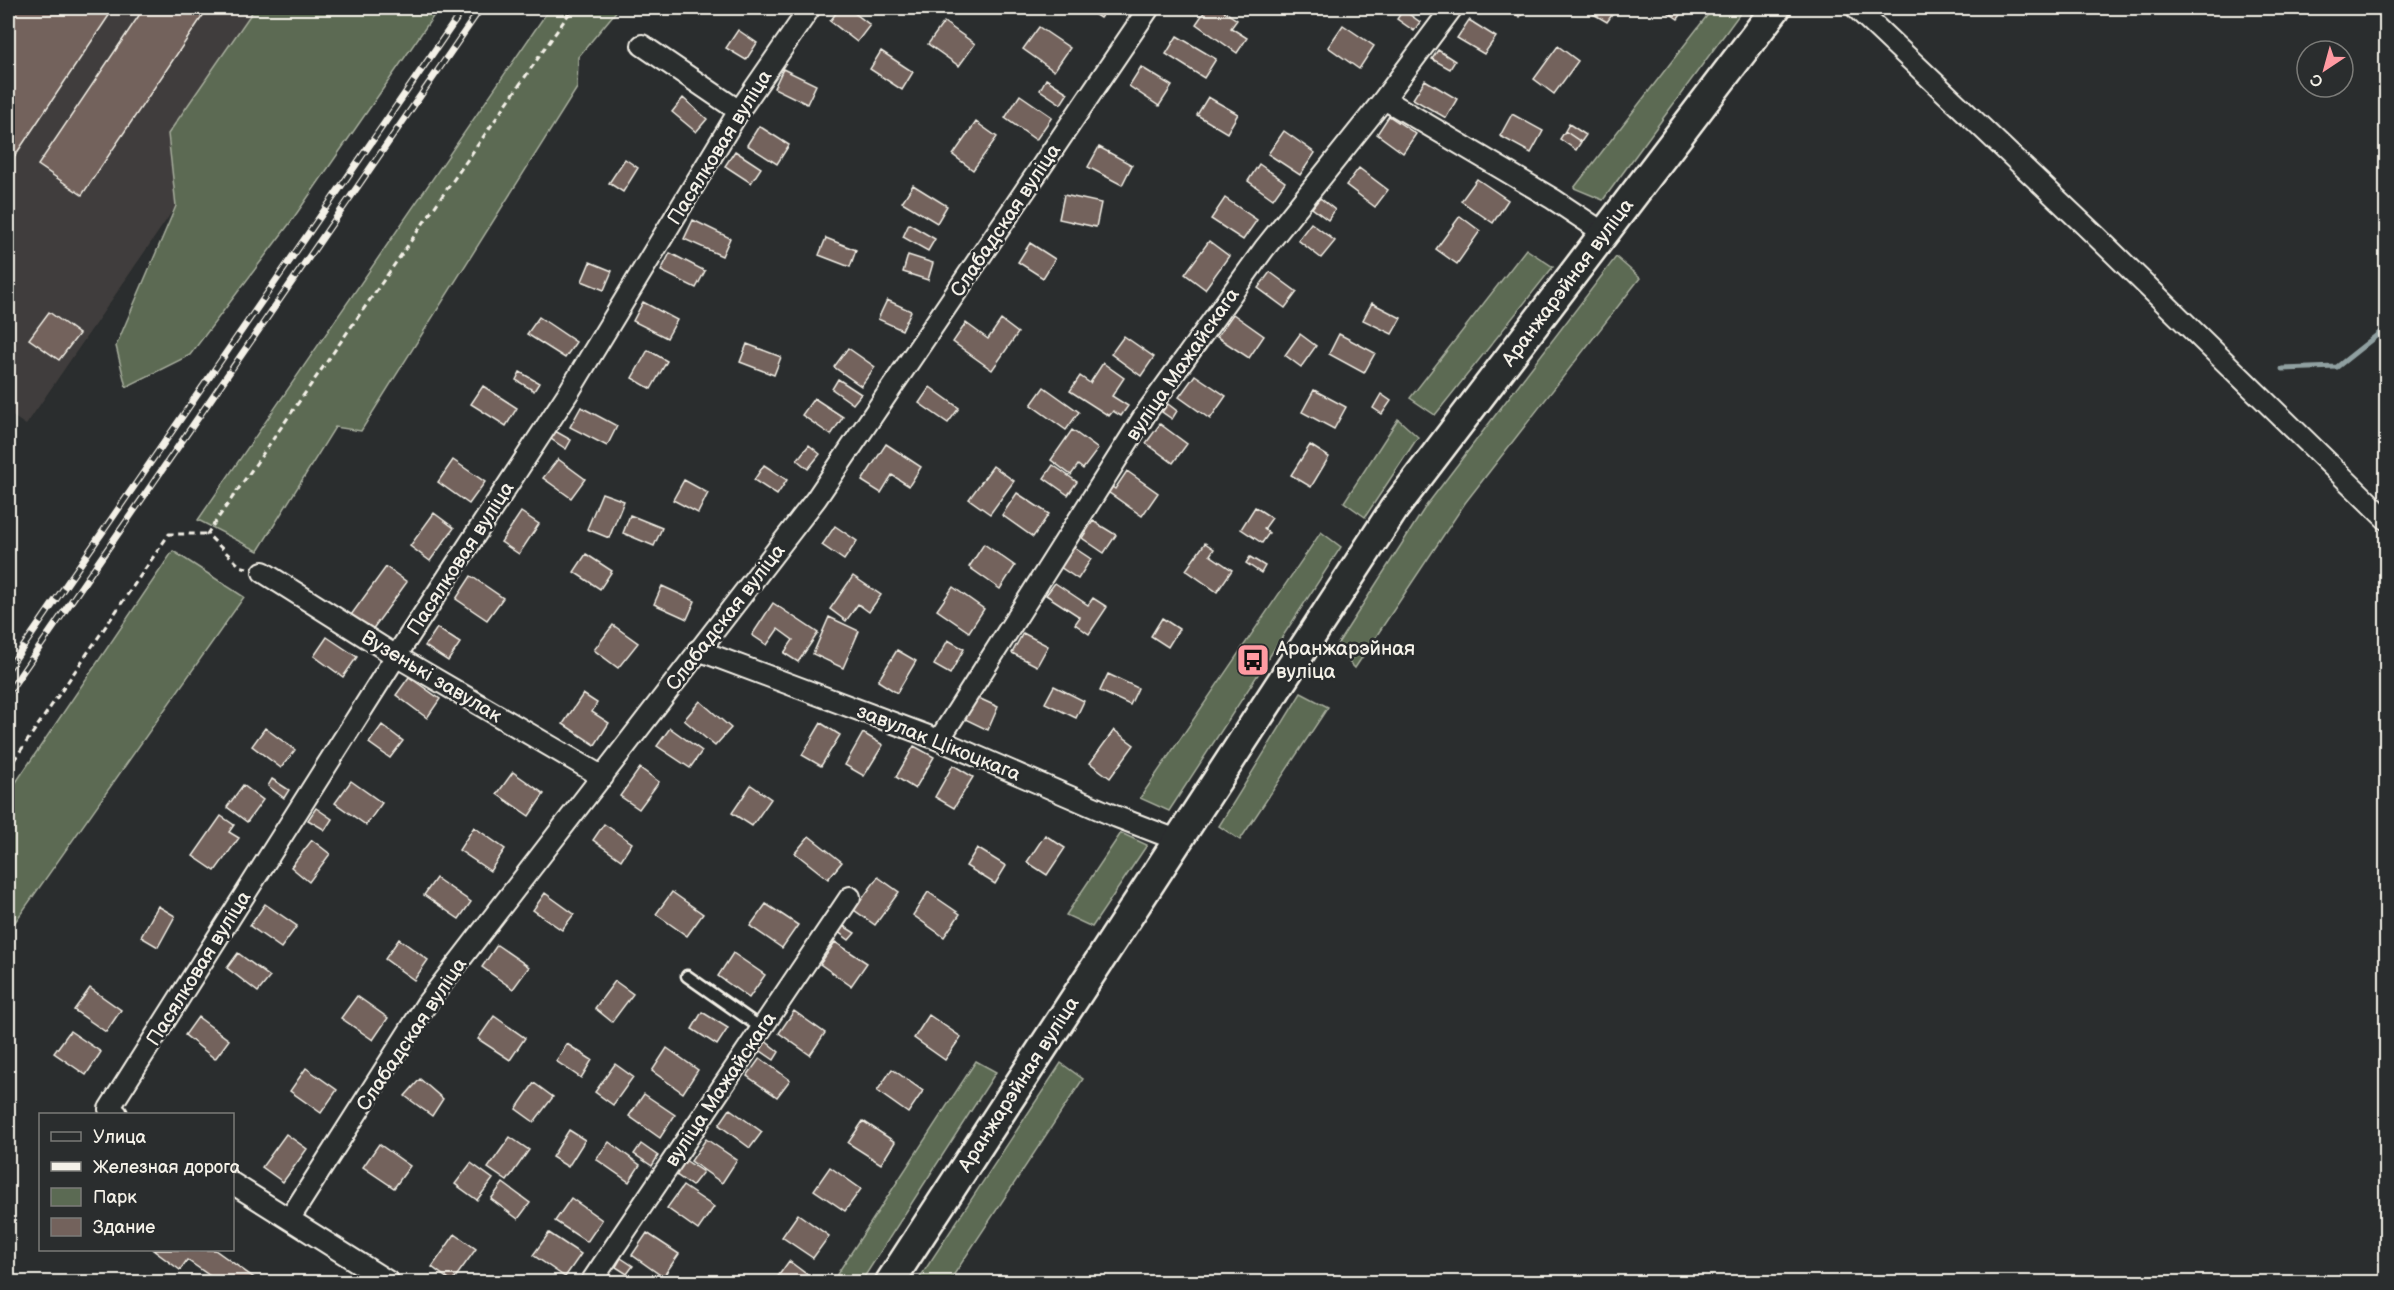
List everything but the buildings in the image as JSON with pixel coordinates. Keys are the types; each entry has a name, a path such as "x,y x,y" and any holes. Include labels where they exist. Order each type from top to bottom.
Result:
{"main road":[{"name":"Аранжарэйная вуліца","path":"890,1282 1394,509 1776,8"}],"street":[{"name":"Пасялковая вуліца","path":"113,1112 396,656 570,390 739,111 810,8"},
{"name":"Слабадская вуліца","path":"291,1218 427,1003 816,499 1149,8"},
{"name":"вуліца Мажайскага","path":"939,740 1148,411 1264,249 1384,99 1452,8"},
{"path":"1856,8 2095,235 2386,519"},
{"path":"642,45 739,111"},
{"path":"1384,99 1553,199 1604,233"},
{"name":"Вузенькі завулак","path":"263,572 396,656 603,777"},
{"name":"завулак Цікоцкага","path":"698,651 939,740 1117,817 1177,840"},
{"name":"вуліца Мажайскага","path":"591,1282 850,897"},
{"path":"234,1184 291,1218 389,1282"}],"lane":[{"path":"687,976 761,1028"}],"path":[{"path":"207,534 573,8"},
{"path":"8,769 169,534 207,534 240,566 263,572"}],"shaded area":[{"path":"8,8 255,8 168,134 176,206 26,425 8,413"}],"green space":[{"path":"255,8 439,8 290,223 190,355 126,387 116,346 176,206 168,134"},
{"path":"550,8 619,8 578,57 577,88 361,431 335,427 258,551 198,520"},
{"path":"1713,8 1744,8 1603,200 1574,188"},
{"path":"1526,249 1553,267 1435,415 1410,398"},
{"path":"1616,257 1640,278 1465,503 1355,668 1335,648 1426,506"},
{"path":"1398,419 1418,437 1365,517 1344,502"},
{"path":"1321,532 1341,547 1169,811 1140,798"},
{"path":"173,551 244,597 8,932 8,794"},
{"path":"1301,693 1328,707 1240,840 1219,826"},
{"path":"1121,833 1147,845 1092,927 1066,915"},
{"path":"976,1061 996,1072 861,1282 832,1282"},
{"path":"1061,1063 1083,1079 949,1282 917,1282"}],"waterway":[{"path":"2282,369 2337,367 2386,328"}],"railway":[{"path":"8,669 464,8"},
{"path":"8,693 481,8"}],"place":[{"name":"Аранжарэйная вуліца","path":"1253,660"}]}
